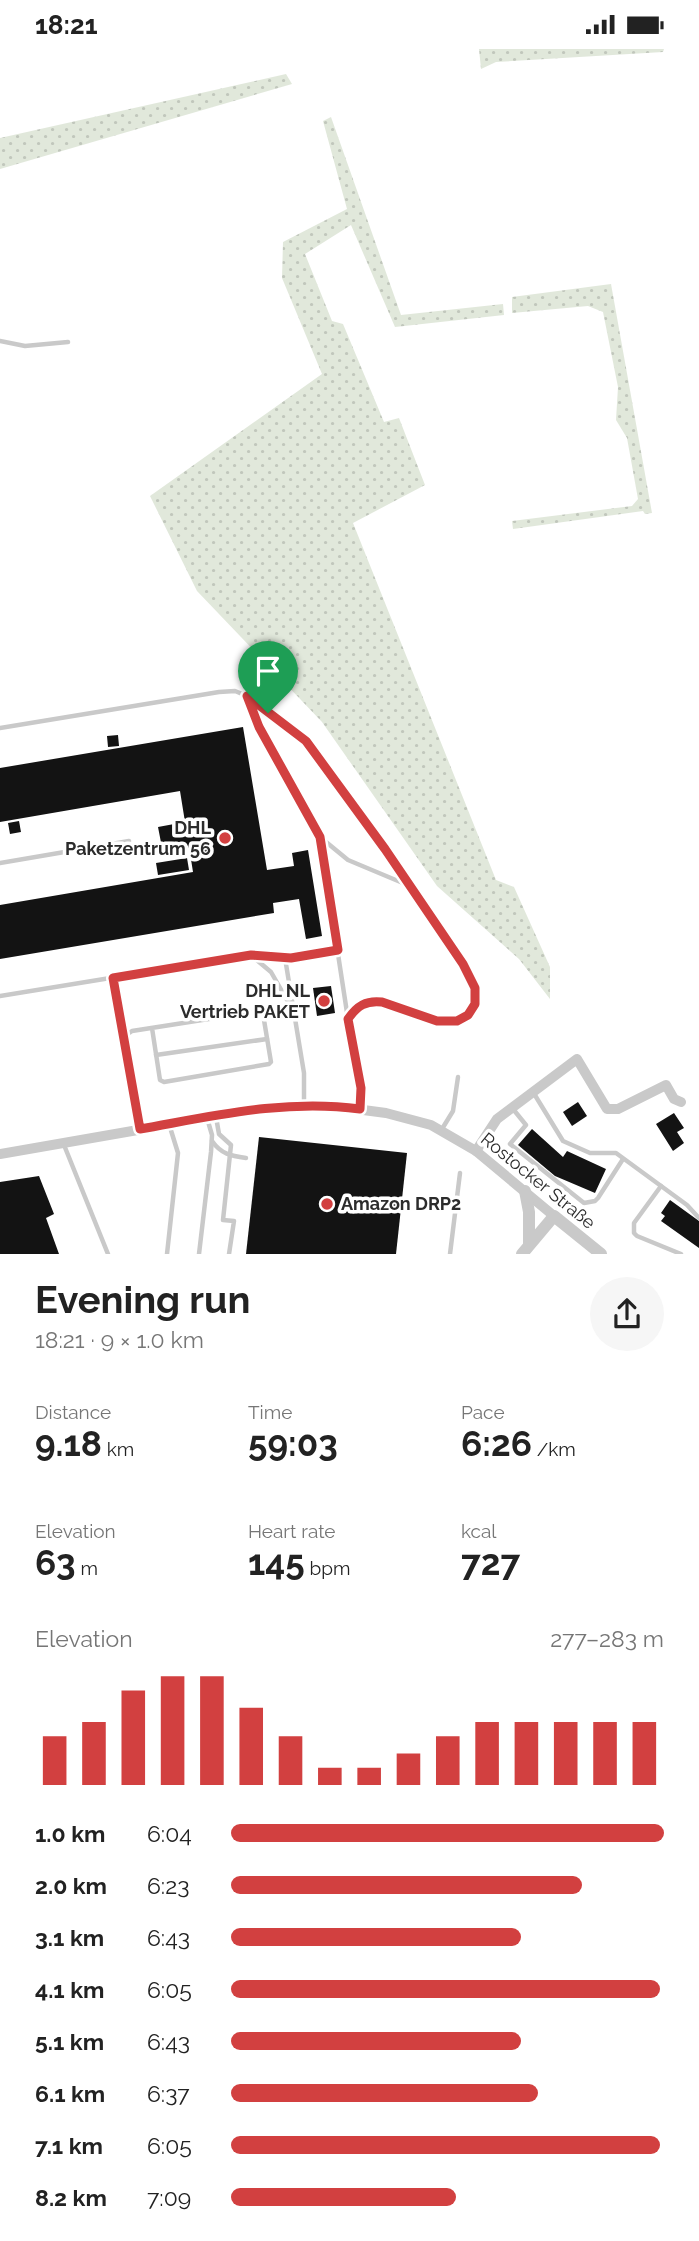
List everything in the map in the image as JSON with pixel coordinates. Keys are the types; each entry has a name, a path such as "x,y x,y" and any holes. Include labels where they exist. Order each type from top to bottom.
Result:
{"street":[{"path":"476,1151 491,1127 511,1107 577,1059 607,1109 618,1109 666,1085 674,1099 681,1102"},
{"name":"Rostocker Straße","path":"0,1154 258,1109 304,1105 360,1109 409,1118 442,1130 476,1151 601,1254"},
{"path":"525,1191 529,1212 525,1249"},
{"path":"525,1249 554,1216"}],"lane":[{"path":"0,341 25,346 68,342"},
{"path":"0,728 235,691 247,696 306,741 411,887 463,964 475,988 475,1004 468,1015 457,1021 437,1021 394,1005 374,1001 355,1009 348,1019"},
{"path":"247,696 259,727 320,837 361,1088 360,1109"},
{"path":"320,837 348,860 411,887"},
{"path":"0,863 129,841"},
{"path":"0,996 251,955 285,958 338,950"},
{"path":"251,955 271,972 293,1010"},
{"path":"285,958 304,1073 304,1105"},
{"path":"113,978 140,1129"},
{"path":"125,1046 125,1037 132,1031 260,1011 263,1014 271,1062 164,1082 160,1080 152,1028"},
{"path":"156,1055 267,1039"},
{"path":"442,1130 453,1111 458,1077"},
{"path":"533,1091 564,1141 583,1151 612,1152 687,1205 699,1217"},
{"path":"511,1107 526,1125 510,1144 584,1203 598,1198 623,1159"},
{"path":"199,1254 212,1140 211,1117"},
{"path":"211,1117 219,1133 232,1145 223,1220 234,1221 229,1254"},
{"path":"167,1254 177,1153 169,1124"},
{"path":"212,1140 217,1149 230,1156 246,1158"},
{"path":"63,1143 108,1254"},
{"path":"450,1254 460,1173"},
{"path":"661,1186 634,1223 634,1233 681,1254"}],"shaded area":[{"path":"479,49 664,49 663,52 496,62 481,69"},
{"path":"286,74 292,84 0,169 0,138"},
{"path":"331,117 401,315 503,304 504,315 395,327 351,225 305,254 332,321 343,324 384,422 399,418 425,485 353,523 496,880 514,887 550,967 550,999 519,959 437,886 322,722 197,591 150,496 322,374 282,278 283,242 347,209 323,121"},
{"path":"611,284 652,513 645,514 643,511 513,529 512,521 632,506 638,499 627,438 616,420 618,387 603,312 588,306 512,313 512,297"}],"building":[{"name":"DHL Paketzentrum 56","path":"243,727 267,870 294,866 292,853 308,850 322,936 306,939 299,899 273,903 274,913 0,959 0,905 193,872 190,853 164,858 158,827 185,822 180,791 0,822 0,768"},
{"path":"118,735 119,746 108,747 107,736"},
{"path":"19,821 21,832 10,834 8,823"},
{"path":"187,858 189,870 158,875 156,863"},
{"name":"DHL NL Vertrieb PAKET","path":"331,986 335,1013 317,1016 313,988"},
{"path":"578,1102 587,1116 572,1126 563,1112"},
{"path":"674,1113 684,1128 677,1132 684,1143 673,1151 656,1124"},
{"path":"532,1129 563,1157 567,1151 606,1169 595,1193 555,1176 518,1145"},
{"name":"Amazon DRP2","path":"259,1137 407,1153 396,1254 246,1254"},
{"path":"39,1176 54,1214 46,1218 59,1254 0,1254 0,1182"},
{"path":"670,1200 699,1221 699,1248 661,1221 665,1216 661,1213"}],"place":[{"name":"DHL Paketzentrum 56","path":"225,838"},
{"name":"DHL NL Vertrieb PAKET","path":"324,1001"},
{"name":"Amazon DRP2","path":"327,1204"}],"route":[{"path":"247,696 268,713 306,741 385,849 463,964 475,988 475,1004 468,1015 457,1021 437,1021 394,1005 374,1001 355,1009 348,1019 361,1088 360,1109 333,1105 279,1106 140,1129 113,978 251,955 291,958 338,950 320,837 259,727 247,696"}]}
